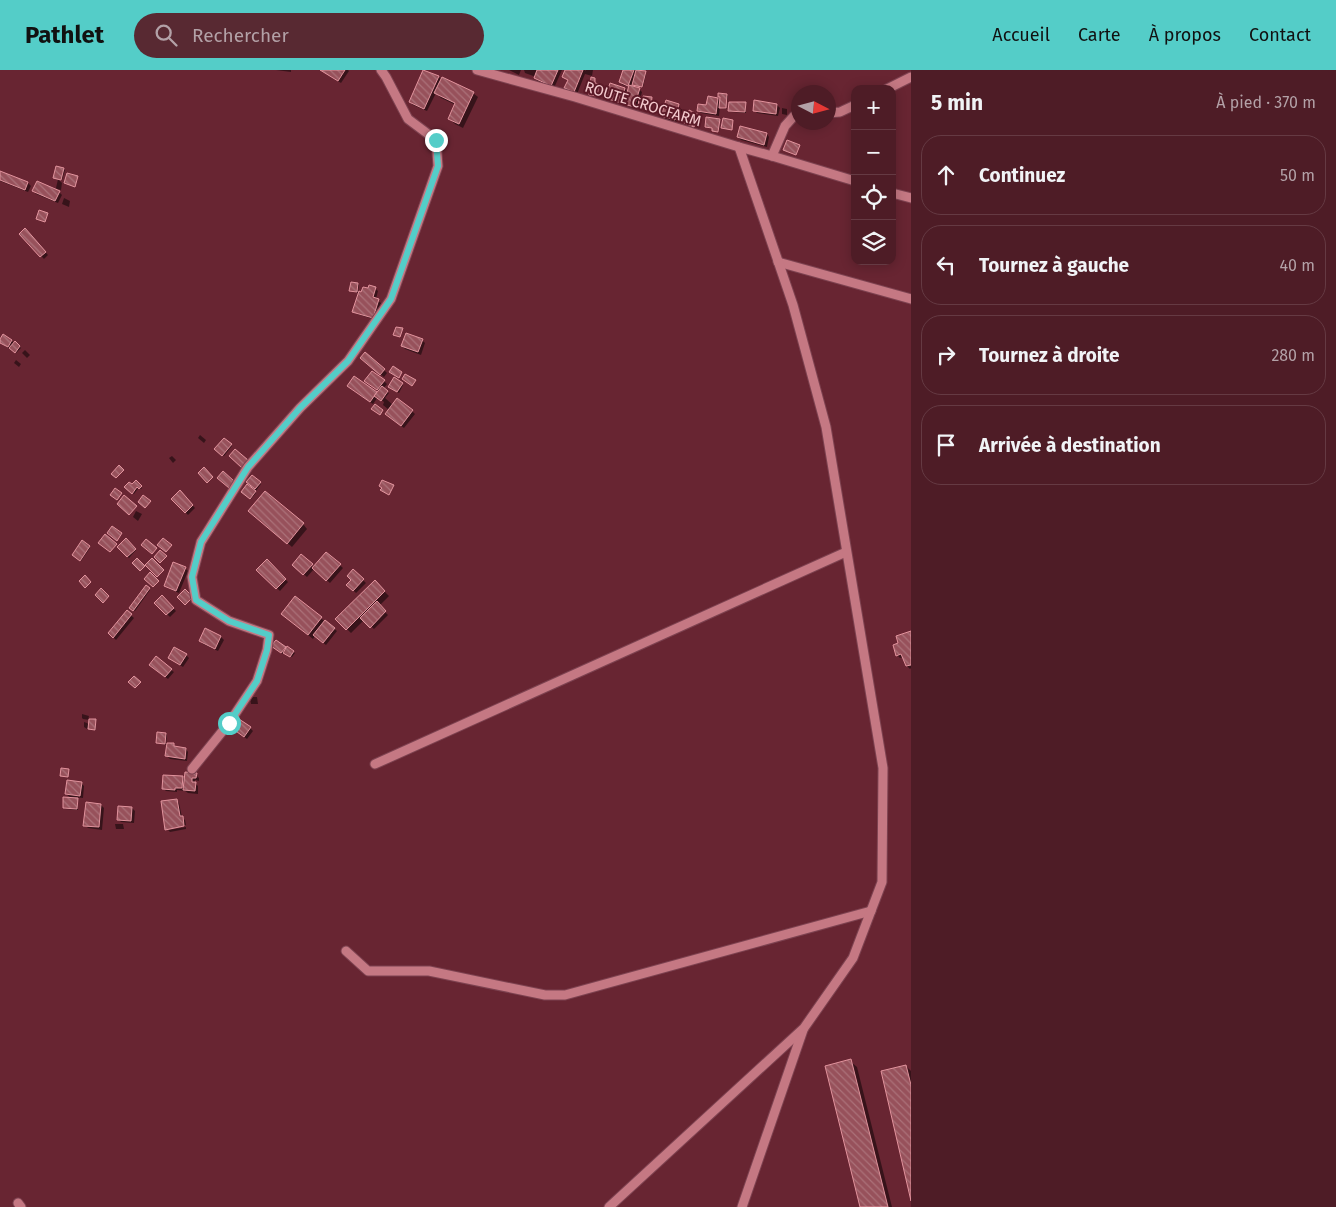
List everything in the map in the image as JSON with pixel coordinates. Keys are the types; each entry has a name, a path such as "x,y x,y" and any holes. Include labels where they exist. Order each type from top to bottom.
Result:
{"street":[{"path":"192,769 229,723 257,681 267,650 269,635 229,621 196,600 192,577 201,542 248,467 300,408 348,361 391,299 438,166 436,140 408,120 381,70"},
{"name":"ROUTE CROCFARM","path":"478,70 851,180"},
{"path":"895,85 911,77"},
{"path":"836,112 851,107"},
{"path":"772,156 784,126 791,119"},
{"path":"610,1207 804,1028 854,958 882,882 883,768 826,427 793,304 739,147"},
{"path":"896,194 911,198"},
{"path":"778,262 911,299"},
{"path":"375,764 846,552"},
{"path":"346,952 368,971 430,971 545,995 565,995 871,911"},
{"path":"742,1207 804,1028"}],"building":[{"path":"320,70 345,70 338,81"},
{"path":"423,70 439,76 424,109 409,102"},
{"path":"537,70 558,70 551,86 534,78"},
{"path":"565,70 583,70 574,92 564,88 568,80 562,77"},
{"path":"623,70 634,70 628,86 619,82"},
{"path":"636,70 646,71 642,87 632,85"},
{"path":"442,77 474,92 459,124 448,119 455,103 434,93"},
{"path":"591,77 595,78 595,83 599,84 597,96 589,95"},
{"path":"610,83 625,88 621,103 605,98"},
{"path":"629,85 640,88 634,107 624,104"},
{"path":"718,93 727,94 726,108 719,108 720,97 718,97"},
{"path":"643,96 652,97 651,107 638,106 639,99 642,99"},
{"path":"708,96 718,98 716,114 697,111 698,104 706,105"},
{"path":"666,100 679,104 675,120 661,116"},
{"path":"754,100 777,104 776,114 753,111"},
{"path":"729,102 746,102 745,112 728,111"},
{"path":"689,110 699,115 694,127 684,123"},
{"path":"706,117 720,119 718,132 712,131 712,128 705,127"},
{"path":"723,118 733,120 732,130 721,128"},
{"path":"740,126 767,133 764,145 737,137"},
{"path":"787,140 800,145 796,155 783,150"},
{"path":"56,166 64,168 61,180 53,178"},
{"path":"0,171 28,182 25,190 0,180"},
{"path":"67,173 78,176 75,187 64,183"},
{"path":"37,181 60,191 55,201 32,191"},
{"path":"39,210 48,213 45,222 36,219"},
{"path":"25,228 46,252 40,257 19,234"},
{"path":"351,282 358,283 357,292 349,291"},
{"path":"369,285 376,287 373,297 379,299 373,318 352,312 359,291 361,292 363,287 368,288"},
{"path":"396,327 403,328 400,337 393,335"},
{"path":"406,333 423,339 418,352 401,346"},
{"path":"3,334 12,340 8,347 0,343"},
{"path":"15,341 20,346 15,353 9,348"},
{"path":"365,352 385,369 380,375 360,358"},
{"path":"393,366 402,372 399,378 389,372"},
{"path":"372,371 385,380 377,390 364,381"},
{"path":"405,374 416,380 412,386 402,379"},
{"path":"354,376 377,392 370,402 347,386"},
{"path":"394,377 403,383 397,392 388,387"},
{"path":"382,386 388,391 381,401 374,396"},
{"path":"397,398 413,410 401,426 385,414"},
{"path":"375,404 383,410 380,415 371,409"},
{"path":"224,438 232,444 222,456 214,449"},
{"path":"235,449 248,460 242,468 229,456"},
{"path":"119,465 124,470 116,478 111,474"},
{"path":"204,467 213,477 207,483 198,473"},
{"path":"223,471 234,481 229,488 217,478"},
{"path":"252,475 261,482 255,489 246,482"},
{"path":"136,480 142,486 139,489 137,487 132,494 124,487 129,482 132,484"},
{"path":"382,480 394,485 389,495 380,490 382,488 379,486"},
{"path":"247,484 256,491 250,499 241,492"},
{"path":"115,488 122,493 117,500 110,495"},
{"path":"180,490 193,505 185,513 171,499"},
{"path":"265,491 304,523 287,544 248,511"},
{"path":"124,495 137,506 129,515 117,504"},
{"path":"143,495 151,501 145,508 138,502"},
{"path":"112,526 122,533 117,541 107,533"},
{"path":"105,534 117,544 110,552 98,543"},
{"path":"126,538 136,549 127,557 117,547"},
{"path":"163,538 172,545 166,552 157,545"},
{"path":"146,539 157,548 152,554 141,545"},
{"path":"82,540 90,546 80,561 72,555"},
{"path":"160,550 167,556 160,563 154,557"},
{"path":"326,552 341,564 326,581 312,568"},
{"path":"301,554 313,564 303,575 292,565"},
{"path":"137,558 145,566 140,571 132,563"},
{"path":"152,558 164,570 157,577 145,565"},
{"path":"267,559 286,579 276,589 256,570"},
{"path":"173,562 186,567 176,591 164,586"},
{"path":"353,569 364,579 353,591 346,585 351,580 347,576"},
{"path":"150,572 159,581 153,587 144,579"},
{"path":"85,575 91,582 85,588 79,581"},
{"path":"375,580 385,591 346,630 335,619"},
{"path":"146,585 150,588 133,611 129,608"},
{"path":"101,588 109,596 103,603 95,595"},
{"path":"185,589 193,597 185,605 177,597"},
{"path":"162,595 174,608 166,615 154,603"},
{"path":"295,596 322,617 308,635 281,614"},
{"path":"377,601 386,611 370,628 360,618"},
{"path":"127,610 132,614 113,638 108,633"},
{"path":"325,620 335,628 323,643 313,635"},
{"path":"205,628 221,636 215,649 199,641"},
{"path":"911,631 911,665 906,666 901,654 896,656 893,645 898,643 896,636"},
{"path":"276,640 286,647 281,653 271,646"},
{"path":"287,646 294,651 290,657 283,653"},
{"path":"174,647 187,654 180,665 168,658"},
{"path":"156,656 172,669 165,677 149,665"},
{"path":"134,676 141,682 135,688 128,682"},
{"path":"236,717 251,727 244,737 229,726"},
{"path":"89,719 96,719 95,730 88,729"},
{"path":"157,732 166,733 165,744 156,743"},
{"path":"167,743 174,743 174,746 186,748 185,759 165,756"},
{"path":"61,768 69,769 68,777 60,776"},
{"path":"185,772 197,773 196,778 192,778 192,782 196,782 195,791 183,790"},
{"path":"163,775 183,776 182,788 175,788 175,790 162,789"},
{"path":"67,780 82,782 80,796 65,794"},
{"path":"63,797 78,798 77,809 63,808"},
{"path":"177,799 180,816 183,816 184,826 165,830 161,801"},
{"path":"86,802 101,804 99,827 83,826"},
{"path":"118,806 132,807 131,821 117,820"},
{"path":"851,1059 888,1207 860,1207 825,1066"},
{"path":"906,1065 911,1085 911,1201 881,1071"}],"route":[{"path":"229,723 257,681 267,650 269,635 229,621 196,600 192,577 201,542 248,467 300,408 348,361 391,299 438,166 436,140"}]}
